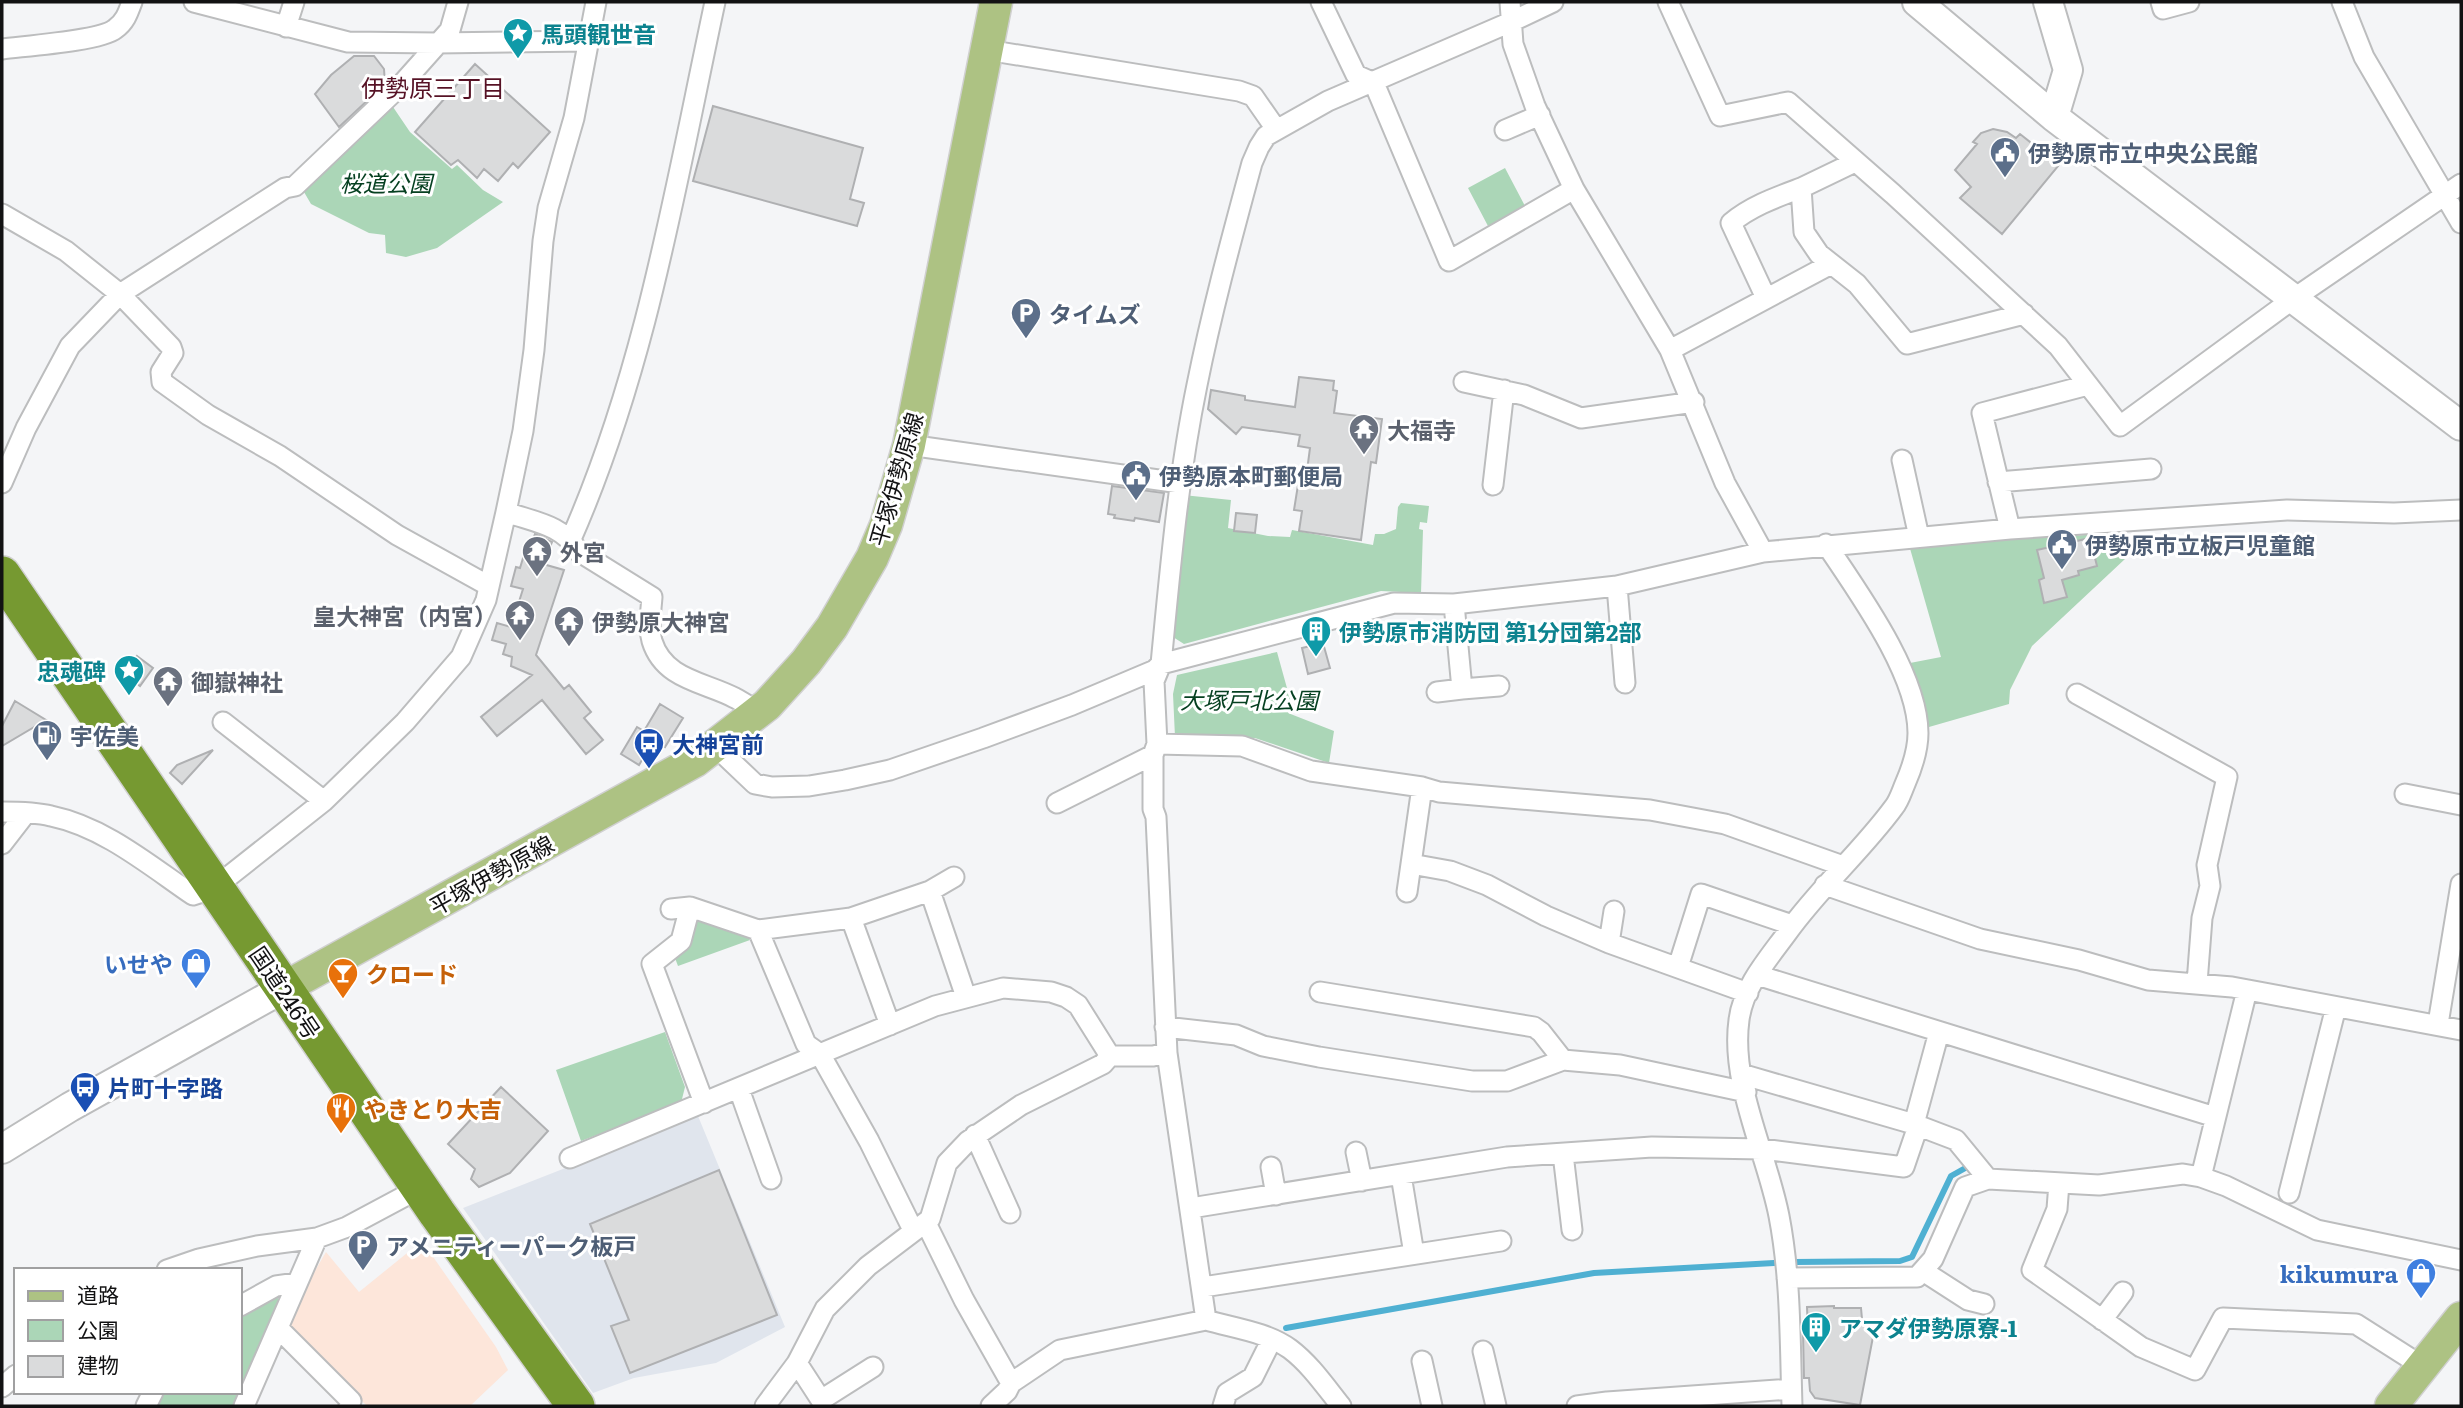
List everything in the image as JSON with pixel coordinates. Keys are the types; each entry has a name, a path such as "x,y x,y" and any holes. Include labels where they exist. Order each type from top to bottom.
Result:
{"highway":[{"name":"国道246号","path":"2,575 421,1188 576,1406"}],"main road":[{"name":"平塚伊勢原線","path":"284,988 673,774 716,747 758,712 806,662 832,627 872,558 886,526 909,445 996,2"},
{"path":"2390,1406 2461,1318"}],"street":[{"path":"2,49 114,31 127,17 132,2"},
{"path":"194,2 348,41 589,41"},
{"path":"286,27 294,2"},
{"path":"2,482 26,428 70,346 120,294 285,188 295,186 401,85 450,30 458,2"},
{"path":"2,812 51,816 94,832 116,843 193,895 214,888 324,801 405,722 461,657 486,600 523,431 548,208 574,118 596,2"},
{"path":"572,539 616,423 642,337 715,2"},
{"path":"1321,2 1356,75 1374,83 1449,261 1574,189"},
{"path":"1510,2 1513,44 1540,115 1574,189 1671,350 1725,483 1763,552"},
{"path":"1206,1320 1167,1053 1153,809 1154,681 1161,664 1180,483 1205,348 1245,188 1259,147 1266,136 1328,101 1513,22 1553,2"},
{"path":"1668,2 1720,116 1788,102 2058,346 2120,426 2292,299 2453,190"},
{"path":"1917,2 2054,117 2461,426"},
{"path":"2048,2 2068,70 2054,117"},
{"path":"2161,2 2163,9 2189,2"},
{"path":"2342,2 2364,57 2453,190 2461,223"},
{"path":"987,50 1239,91 1253,96 1276,130"},
{"path":"1505,130 1540,115"},
{"path":"1766,298 1731,223 1769,200 1855,162"},
{"path":"1801,188 1804,232 1819,254 1857,284 1907,344 2024,314"},
{"path":"2,214 66,251 120,294 171,347 173,354 161,372 163,382 208,415 280,456 397,535 489,586"},
{"path":"1671,350 1831,264"},
{"path":"1464,382 1524,395 1581,418 1693,402"},
{"path":"2011,529 1982,413 2088,384"},
{"path":"1493,485 1504,390"},
{"path":"909,445 1180,483"},
{"path":"1902,460 1919,537"},
{"path":"1998,482 2151,469"},
{"path":"716,747 755,784 772,787 809,786 845,780 890,770 1060,710 1155,670 1161,664 1394,603 1454,604 1617,586 1763,552 1826,544 2011,529 2287,510 2394,513 2461,510"},
{"path":"506,512 562,531 572,539 579,551 652,597 652,641 671,669 682,677 736,698 758,712"},
{"path":"1577,1406 1607,1402 1791,1398 1787,1278 1779,1213 1744,1083 1738,1039 1741,1005 1792,925 1895,806 1913,765 1918,733 1910,691 1894,656 1859,593 1826,544"},
{"path":"1617,586 1625,683"},
{"path":"1454,604 1462,689"},
{"path":"1437,692 1499,686"},
{"path":"2077,694 2227,777 2207,865 2210,886 2202,918 2197,983"},
{"path":"223,722 324,801"},
{"path":"1057,803 1155,750 1242,746 1311,771 1422,787 1438,792 1650,810 1725,824 1843,866"},
{"path":"1407,892 1422,787"},
{"path":"2405,794 2461,805"},
{"path":"2,844 26,813"},
{"path":"1410,864 1450,871 1487,885 1546,916 1609,943 1678,967 1939,1032 2215,1117"},
{"path":"704,1103 652,964 681,941 680,908 758,930 851,918 930,891 954,877"},
{"path":"2438,1024 2461,884"},
{"path":"1825,886 1980,939 1996,937 2148,980 2247,990 2461,1030"},
{"path":"930,891 966,996"},
{"path":"1678,967 1701,894 1792,925"},
{"path":"1609,943 1615,911"},
{"path":"851,918 890,1025"},
{"path":"758,930 806,1044 820,1054 1011,1383"},
{"path":"2,1149 71,1107 284,988"},
{"path":"570,1158 935,1006 1003,988 1051,992 1066,997 1078,1005 1110,1056"},
{"path":"2201,1177 2247,990"},
{"path":"1320,992 1534,1027 1563,1060"},
{"path":"2289,1193 2305,1169 2324,1089 2336,1007"},
{"path":"1165,1027 1236,1035 1263,1046 1319,1057 1472,1081 1507,1081 1563,1060 1620,1065 1744,1083 1916,1125 1956,1140 1988,1179"},
{"path":"1191,1208 1507,1157 1651,1147 1762,1149 1904,1167 1939,1032"},
{"path":"765,1406 797,1363 825,1309 868,1266 920,1226 935,1208 940,1180 947,1163 975,1135 1021,1105 1103,1064 1110,1056 1153,1056 1167,1053"},
{"path":"739,1089 771,1179"},
{"path":"975,1135 1010,1213"},
{"path":"1356,1152 1362,1181"},
{"path":"1563,1154 1572,1230"},
{"path":"1271,1167 1276,1195"},
{"path":"1787,1278 1917,1277 1933,1259 1965,1187 1988,1179 2099,1185 2183,1174 2201,1177 2317,1230 2461,1260"},
{"path":"1401,1175 1413,1254"},
{"path":"2059,1183 2057,1209 2032,1270 2191,1379 2223,1318 2356,1324 2422,1366"},
{"path":"173,1268 257,1246 317,1238 347,1227 421,1188"},
{"path":"244,1406 317,1238"},
{"path":"1203,1287 1501,1241"},
{"path":"1923,1271 1968,1300 1984,1304"},
{"path":"242,1305 276,1286 297,1283"},
{"path":"2102,1320 2123,1292"},
{"path":"991,1406 1007,1391 1011,1383 1060,1350 1206,1320 1272,1339 1289,1348 1310,1367 1341,1406"},
{"path":"279,1329 334,1381 351,1401 349,1406"},
{"path":"1223,1406 1227,1393 1253,1377 1272,1339"},
{"path":"1483,1351 1494,1368 1496,1406"},
{"path":"797,1363 821,1400 873,1367"},
{"path":"1418,1368 1432,1406"}],"shaded area":[{"path":"698,1116 785,1327 716,1363 634,1378 593,1393 463,1208"},
{"path":"422,1241 496,1347 508,1370 470,1406 367,1406 293,1333 291,1324 326,1252 359,1292"}],"green space":[{"name":"桜道公園","path":"391,104 410,132 452,169 457,165 483,190 503,202 437,248 406,257 386,253 385,235 369,233 311,204 304,192 304,184"},
{"path":"1505,168 1525,206 1488,226 1468,188"},
{"path":"1183,495 1231,500 1228,528 1268,536 1290,537 1292,530 1373,545 1375,534 1396,529 1398,507 1401,503 1429,506 1427,523 1420,522 1419,529 1423,530 1421,593 1381,591 1184,644 1173,637"},
{"path":"2121,533 2125,559 2032,646 2010,690 2009,704 1929,727 1910,663 1941,657 1909,545"},
{"name":"大塚戸北公園","path":"1277,652 1290,699 1288,713 1334,731 1329,763 1255,738 1175,737 1173,694 1177,675"},
{"path":"702,918 747,935 750,940 678,966 675,958 689,947 695,923"},
{"path":"665,1032 685,1087 681,1103 581,1141 556,1070"},
{"path":"272,1294 279,1299 242,1389 242,1311"},
{"path":"161,1394 240,1394 235,1406 154,1406"}],"building":[{"path":"354,56 374,56 384,69 385,84 339,127 315,94 331,75"},
{"path":"475,64 550,132 518,168 513,163 498,181 484,169 477,178 458,160 451,165 415,132"},
{"path":"713,106 863,148 850,199 864,203 857,226 693,181"},
{"name":"伊勢原市立中央公民館","path":"1993,129 2007,132 2016,138 2020,134 2059,165 2002,234 1960,198 1971,187 1955,170 1977,144 1973,142 1981,133"},
{"name":"大福寺","path":"1299,377 1334,381 1333,390 1337,391 1334,413 1382,419 1376,463 1371,462 1361,540 1299,531 1302,511 1294,510 1298,485 1305,486 1310,448 1298,446 1300,435 1242,427 1236,434 1208,409 1211,390 1245,396 1245,400 1295,407"},
{"name":"伊勢原本町郵便局","path":"1112,486 1164,493 1159,522 1114,518 1115,515 1108,514"},
{"path":"1236,513 1257,515 1255,533 1234,531"},
{"path":"535,534 552,542 543,564 564,570 536,655 564,689 569,685 591,712 584,718 603,740 586,754 542,700 497,736 481,717 532,675 511,666 512,657 503,654 506,644 492,640 497,623 511,627 523,589 511,586 516,567 520,568 527,545 531,546"},
{"name":"伊勢原市立板戸児童館","path":"2090,538 2097,566 2078,571 2079,575 2062,580 2067,597 2044,603 2039,580 2044,578 2037,550"},
{"name":"伊勢原市消防団 第1分団第2部","path":"1323,643 1330,668 1308,674 1302,648"},
{"path":"137,656 153,668 140,686 124,674"},
{"path":"15,701 46,720 2,746 2,726"},
{"path":"660,704 683,718 665,747 654,740 639,765 621,754 637,727 644,731"},
{"path":"213,750 182,784 170,773 177,765"},
{"path":"501,1087 548,1131 510,1173 479,1187 471,1179 475,1169 448,1144"},
{"path":"719,1170 777,1315 630,1373 611,1326 629,1320 590,1224"},
{"name":"アマダ伊勢原寮-1","path":"1807,1307 1861,1308 1862,1319 1876,1321 1860,1405 1815,1398 1810,1391 1809,1378 1804,1378 1803,1333 1808,1333"}],"waterway":[{"path":"1795,1262 1900,1261 1912,1257 1951,1176 1969,1166"},
{"path":"1286,1328 1594,1273 1774,1263"}],"place":[{"name":"馬頭観世音","path":"518,60"},
{"name":"伊勢原市立中央公民館","path":"2005,179"},
{"name":"タイムズ","path":"1026,340"},
{"name":"大福寺","path":"1364,456"},
{"name":"伊勢原本町郵便局","path":"1136,502"},
{"name":"伊勢原市立板戸児童館","path":"2062,571"},
{"name":"外宮","path":"537,578"},
{"name":"皇大神宮（内宮）","path":"520,642"},
{"name":"伊勢原大神宮","path":"569,648"},
{"name":"伊勢原市消防団 第1分団第2部","path":"1316,658"},
{"name":"忠魂碑","path":"129,697"},
{"name":"御嶽神社","path":"168,708"},
{"name":"宇佐美","path":"47,762"},
{"name":"大神宮前","path":"649,770"},
{"name":"いせや","path":"196,990"},
{"name":"クロード","path":"343,1000"},
{"name":"片町十字路","path":"85,1114"},
{"name":"やきとり大吉","path":"341,1135"},
{"name":"アメニティーパーク板戸","path":"363,1272"},
{"name":"kikumura","path":"2421,1300"},
{"name":"アマダ伊勢原寮-1","path":"1816,1354"}],"district":[{"name":"伊勢原三丁目","path":"433,86"}]}
